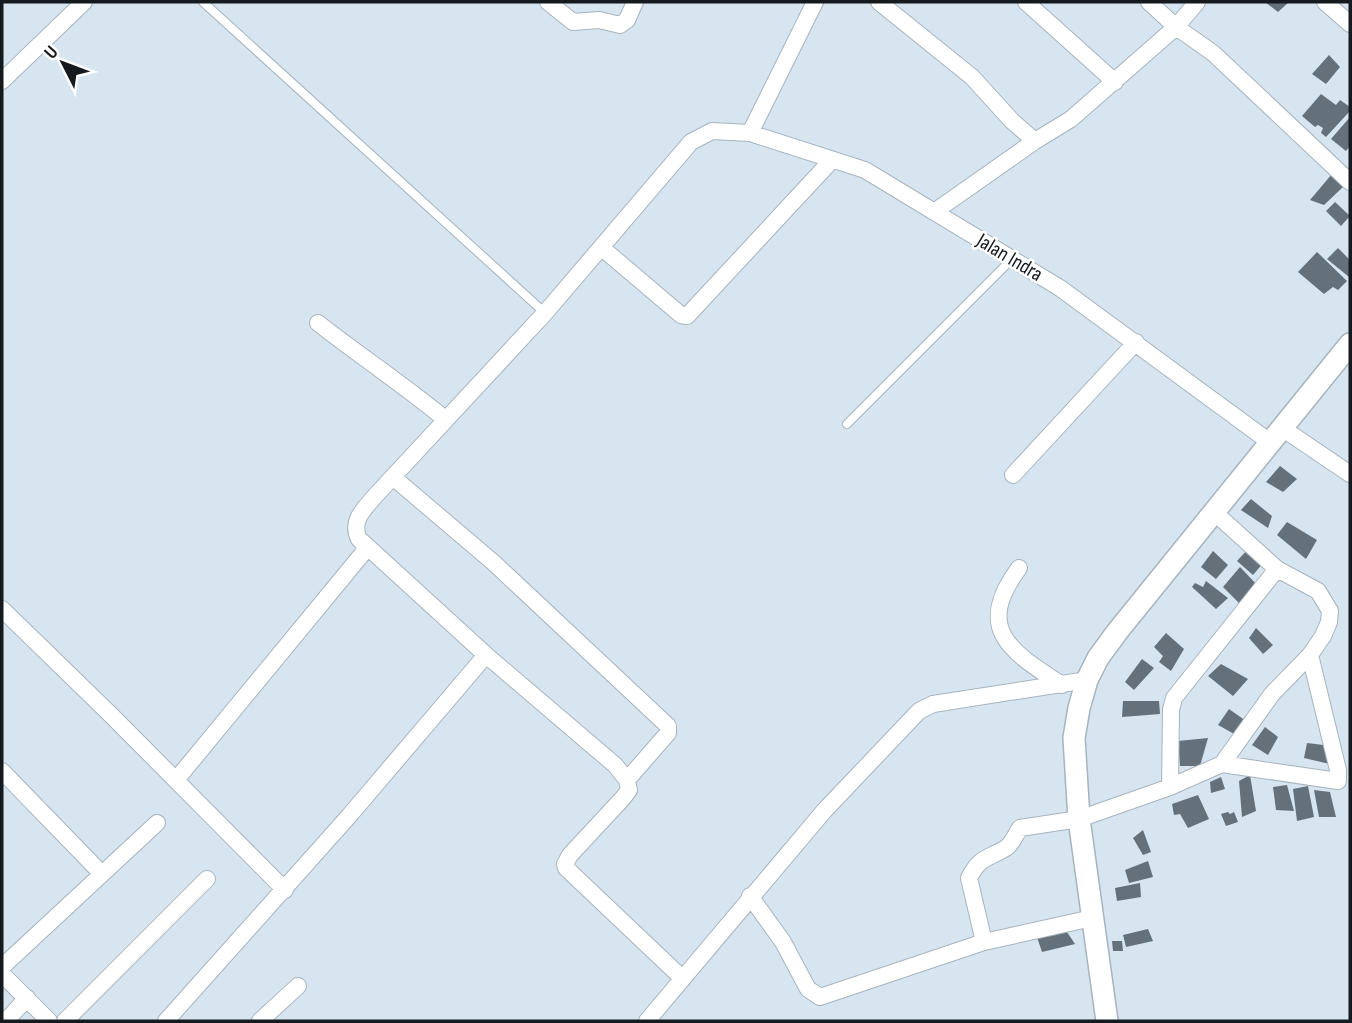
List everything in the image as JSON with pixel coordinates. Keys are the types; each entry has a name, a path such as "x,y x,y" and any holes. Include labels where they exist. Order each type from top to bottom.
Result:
{"main road":[{"path":"1107,1021 1079,819 1074,738 1087,680 1098,658 1117,632 1350,344"}],"street":[{"path":"2,82 84,2"},
{"path":"548,2 573,22 599,20 620,25 627,20 635,2"},
{"path":"750,133 815,2"},
{"path":"879,2 972,77 1002,112 1035,141"},
{"path":"1026,2 1115,82"},
{"path":"1149,2 1176,27 1213,53 1350,182"},
{"path":"934,212 1071,119 1176,27 1197,2"},
{"path":"1325,2 1350,24"},
{"name":"Jalan Indra","path":"602,248 691,142 703,133 720,130 750,133 865,170 1060,288 1277,435 1350,474"},
{"path":"682,978 566,868 565,864 570,855 629,790 627,780 615,765 486,655 359,539 355,530 356,521 376,495 602,248 681,315 687,316 832,160"},
{"path":"318,323 368,362 400,382 445,419"},
{"path":"1013,475 1136,342"},
{"path":"394,478 494,563 668,726 668,733 627,780"},
{"path":"984,943 969,878 977,865 989,854 1009,846 1022,827 1079,819 1170,787 1222,764 1272,694 1310,655 1324,636 1330,611 1318,591 1277,569 1214,512"},
{"path":"176,780 368,547"},
{"path":"1019,568 1009,582 999,612 1000,629 1018,655 1062,685"},
{"path":"1170,787 1171,710 1174,698 1277,569"},
{"path":"2,609 285,890"},
{"path":"166,1021 285,890 486,655"},
{"path":"1310,655 1338,770 1344,781"},
{"path":"646,1021 824,811 919,711 933,704 1087,680"},
{"path":"1222,764 1344,781"},
{"path":"2,771 102,874"},
{"path":"2,967 157,823"},
{"path":"65,1021 207,879"},
{"path":"750,896 783,942 808,989 820,997 984,943 1093,918"},
{"path":"2,974 49,1021"},
{"path":"260,1021 298,986"},
{"path":"6,1021 27,998"}],"lane":[{"path":"203,2 545,313"},
{"path":"847,424 1012,259"}],"building":[{"path":"1265,2 1289,2 1278,12"},
{"path":"1329,55 1340,67 1326,84 1312,74"},
{"path":"1321,94 1336,105 1340,100 1350,107 1350,111 1326,137 1321,133 1323,128 1318,125 1315,127 1302,116"},
{"path":"1350,117 1350,146 1346,151 1331,139"},
{"path":"1332,174 1343,187 1324,205 1310,200"},
{"path":"1335,202 1350,216 1341,226 1326,211"},
{"path":"1338,248 1350,260 1349,277 1327,259"},
{"path":"1317,252 1347,281 1338,290 1333,287 1324,294 1298,272"},
{"path":"1280,466 1297,479 1283,492 1266,482"},
{"path":"1251,499 1272,516 1268,528 1241,510"},
{"path":"1287,522 1317,540 1306,559 1277,535"},
{"path":"1249,548 1264,562 1253,575 1237,561"},
{"path":"1213,551 1228,565 1216,579 1201,567"},
{"path":"1240,567 1259,587 1248,599 1246,595 1239,603 1223,587"},
{"path":"1206,581 1228,598 1216,609 1192,587 1195,583 1203,587"},
{"path":"1256,628 1273,645 1263,654 1249,638"},
{"path":"1166,633 1184,649 1171,671 1159,662 1163,656 1154,647"},
{"path":"1142,659 1154,668 1134,690 1125,682"},
{"path":"1221,664 1248,679 1233,696 1208,676"},
{"path":"1123,701 1159,701 1160,714 1122,717"},
{"path":"1229,709 1246,721 1236,735 1218,725"},
{"path":"1265,727 1278,737 1268,755 1252,745"},
{"path":"1208,738 1200,766 1180,766 1178,741"},
{"path":"1307,743 1332,746 1334,765 1304,758"},
{"path":"1250,775 1256,811 1242,817 1239,781"},
{"path":"1221,777 1225,789 1211,793 1210,782"},
{"path":"1287,785 1294,811 1276,810 1273,787"},
{"path":"1308,786 1314,817 1297,821 1293,789"},
{"path":"1314,790 1330,792 1336,817 1319,817"},
{"path":"1198,795 1209,819 1188,828 1180,814 1174,815 1172,804"},
{"path":"1234,812 1238,822 1226,826 1221,814"},
{"path":"1143,830 1151,852 1143,855 1133,838"},
{"path":"1148,861 1153,877 1129,883 1125,870"},
{"path":"1140,883 1141,897 1117,901 1115,888"},
{"path":"1065,929 1075,944 1042,952 1037,937"},
{"path":"1148,929 1153,941 1126,947 1123,935"},
{"path":"1112,941 1122,941 1123,951 1113,951"}]}
